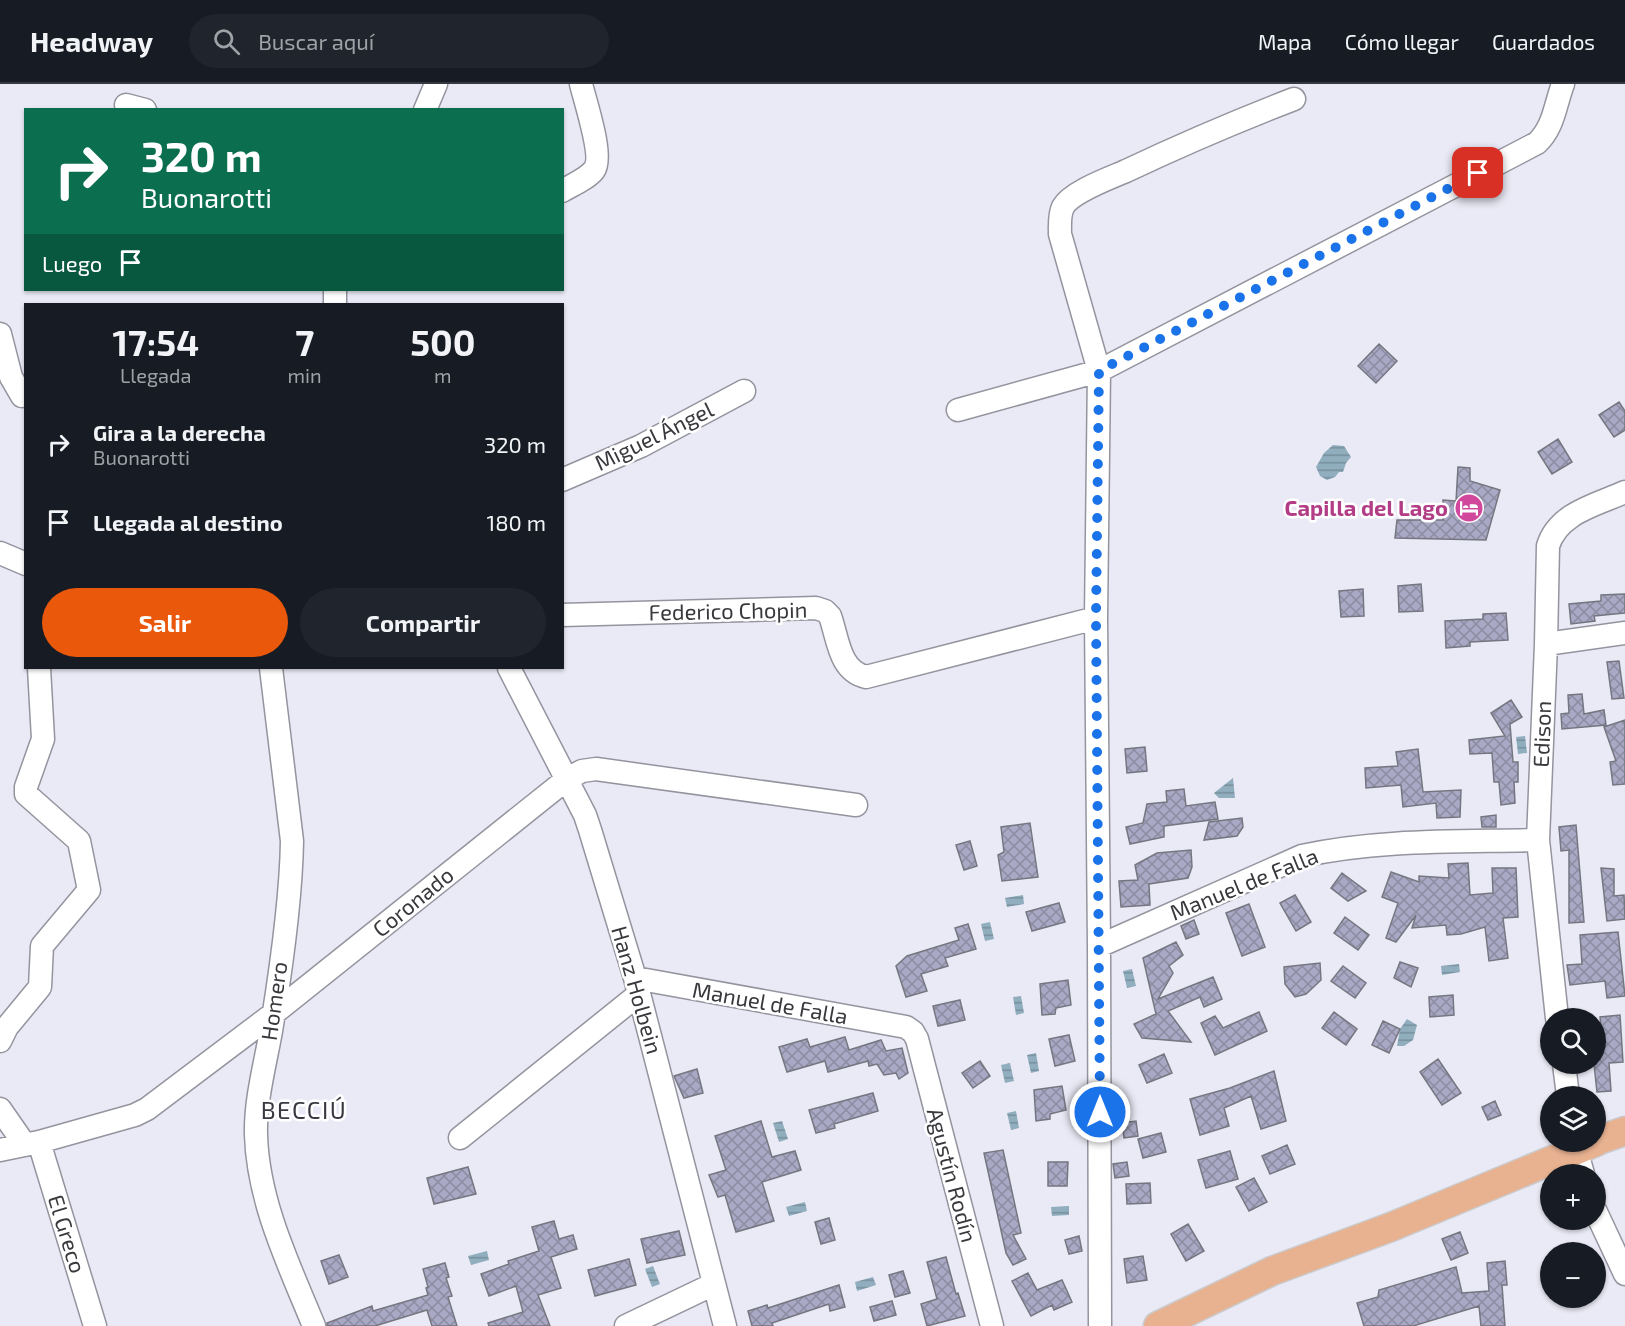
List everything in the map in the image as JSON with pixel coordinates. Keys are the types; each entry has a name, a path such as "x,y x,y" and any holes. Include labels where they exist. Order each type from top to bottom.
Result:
{"main road":[{"path":"1606,1140 1625,1131"},
{"path":"1158,1326 1187,1320 1272,1271 1391,1227 1580,1152"}],"street":[{"path":"426,108 436,84"},
{"path":"564,190 593,172 597,165 597,153 581,84"},
{"path":"958,410 1099,371 1537,143 1553,120 1563,84"},
{"path":"1100,1326 1100,946 1096,618 1099,371 1060,234 1060,217 1063,207 1071,199 1112,177 1207,133 1294,99"},
{"path":"0,334 16,397"},
{"name":"Miguel Ángel","path":"564,479 641,446 744,391"},
{"name":"Edison","path":"1555,1008 1538,840 1548,546 1552,534 1562,521 1625,492"},
{"path":"0,553 24,563"},
{"name":"Federico Chopin","path":"564,615 816,608 825,611 830,616 845,662 851,670 866,677 1096,618"},
{"path":"1546,644 1625,633"},
{"path":"0,1041 7,1027 40,987 42,946 89,890 79,841 26,794 26,787 43,739 39,669"},
{"name":"Homero","path":"271,669 292,841 291,869 256,1134 258,1159 278,1240 314,1326"},
{"name":"Hanz Holbein","path":"510,669 567,779 590,830 637,986 725,1326"},
{"name":"Coronado","path":"0,1150 32,1144 135,1115 147,1109 273,1014 567,779 582,771 596,769 856,805"},
{"name":"Manuel de Falla","path":"1100,946 1302,856 1371,846 1538,840"},
{"path":"460,1138 637,986"},
{"name":"Manuel de Falla","path":"637,986 906,1028"},
{"name":"Agustín Rodín","path":"906,1028 913,1032 917,1039 993,1326"},
{"name":"El Greco","path":"0,1109 32,1144 95,1326"},
{"path":"1604,1230 1625,1274"},
{"path":"626,1326 714,1284"}],"water":[{"path":"1333,445 1344,446 1351,457 1343,472 1327,480 1320,476 1316,467 1324,453"},
{"path":"1525,736 1527,753 1518,754 1516,737"},
{"path":"1233,778 1235,798 1219,798 1214,793"},
{"path":"1023,895 1024,904 1007,907 1005,898"},
{"path":"990,922 994,939 985,941 981,924"},
{"path":"1459,964 1460,972 1442,975 1441,966"},
{"path":"1132,969 1136,986 1127,988 1123,971"},
{"path":"1021,996 1024,1013 1016,1015 1013,997"},
{"path":"1407,1019 1417,1025 1413,1040 1404,1046 1397,1046 1400,1029"},
{"path":"1036,1053 1039,1071 1031,1073 1027,1055"},
{"path":"1010,1063 1014,1081 1005,1083 1001,1065"},
{"path":"1016,1111 1019,1128 1011,1130 1007,1113"},
{"path":"782,1121 788,1139 779,1142 773,1123"},
{"path":"805,1202 807,1211 789,1216 786,1207"},
{"path":"1069,1206 1069,1215 1052,1216 1051,1207"},
{"path":"487,1251 489,1260 471,1265 468,1256"},
{"path":"653,1266 660,1284 652,1287 645,1269"},
{"path":"873,1277 876,1285 857,1291 855,1282"}],"building":[{"path":"1379,344 1397,361 1376,383 1358,366"},
{"path":"1619,402 1625,411 1625,430 1614,437 1599,415"},
{"path":"1558,439 1572,462 1552,474 1538,452"},
{"name":"Capilla del Lago","path":"1458,467 1470,468 1470,481 1500,490 1486,540 1395,538 1397,520 1443,520 1443,500 1456,501"},
{"path":"1421,584 1423,611 1399,612 1398,586"},
{"path":"1363,589 1364,616 1341,617 1339,591"},
{"path":"1625,594 1625,613 1594,616 1595,621 1571,624 1569,604 1601,601 1601,595"},
{"path":"1506,613 1508,640 1470,642 1470,646 1446,648 1445,621 1483,619 1483,614"},
{"path":"1619,661 1624,698 1612,699 1607,662"},
{"path":"1582,694 1584,714 1604,710 1606,725 1562,729 1561,714 1569,713 1568,695"},
{"path":"1511,700 1522,717 1510,724 1513,762 1518,762 1518,782 1514,782 1515,803 1501,805 1499,782 1494,782 1492,753 1470,754 1469,740 1505,736 1491,713"},
{"path":"1625,720 1625,784 1613,785 1610,762 1616,761 1604,727"},
{"path":"1145,747 1147,771 1127,773 1125,749"},
{"path":"1418,749 1423,792 1461,790 1460,817 1437,818 1436,803 1403,807 1401,785 1366,788 1365,768 1398,766 1396,752"},
{"path":"1184,789 1186,806 1215,802 1218,819 1164,826 1164,837 1130,844 1126,827 1143,823 1147,804 1167,802 1166,791"},
{"path":"1496,815 1496,827 1482,827 1481,817"},
{"path":"1242,818 1243,827 1237,836 1204,840 1209,822"},
{"path":"1030,823 1038,877 1002,881 998,855 1004,852 1001,827"},
{"path":"1576,825 1584,922 1569,923 1569,850 1561,851 1559,827"},
{"path":"970,841 977,866 964,870 956,845"},
{"path":"1191,850 1192,867 1188,878 1149,884 1150,905 1121,907 1119,881 1138,880 1135,865 1157,853"},
{"path":"1468,863 1470,895 1493,893 1492,868 1516,868 1518,917 1503,918 1508,958 1489,961 1485,927 1461,934 1447,935 1446,925 1412,928 1416,915 1396,942 1386,938 1398,903 1382,897 1391,872 1419,882 1419,876 1449,878 1448,864"},
{"path":"1601,868 1614,869 1614,896 1624,895 1625,919 1607,921"},
{"path":"1342,873 1366,891 1348,901 1331,888"},
{"path":"1295,895 1311,922 1296,931 1280,903"},
{"path":"1059,903 1065,922 1032,931 1026,912"},
{"path":"1249,904 1265,947 1242,956 1226,913"},
{"path":"1345,917 1369,935 1358,950 1334,933"},
{"path":"1194,920 1199,934 1186,939 1181,926"},
{"path":"968,924 976,949 945,958 948,966 921,974 927,991 906,997 896,966 907,956 959,940 955,928"},
{"path":"1618,932 1625,996 1607,998 1605,981 1570,985 1567,965 1582,964 1580,935"},
{"path":"1176,942 1183,955 1169,966 1173,973 1158,999 1213,977 1222,999 1204,1007 1200,997 1168,1011 1191,1042 1142,1038 1134,1024 1156,1014 1143,958"},
{"path":"1400,962 1418,968 1411,987 1394,978"},
{"path":"1320,963 1321,980 1306,994 1295,997 1285,984 1284,967"},
{"path":"1343,966 1366,983 1355,998 1331,981"},
{"path":"1068,980 1071,1005 1056,1008 1055,1014 1042,1015 1040,984"},
{"path":"1453,995 1454,1015 1430,1017 1429,997"},
{"path":"960,1000 965,1020 938,1026 933,1006"},
{"path":"1259,1012 1267,1031 1215,1055 1201,1023 1215,1016 1223,1028"},
{"path":"1334,1012 1357,1029 1346,1045 1322,1028"},
{"path":"1620,1015 1623,1062 1609,1063 1611,1091 1606,1091 1606,1086 1596,1086 1595,1074 1606,1074 1606,1016"},
{"path":"1383,1021 1400,1029 1389,1053 1372,1045"},
{"path":"1069,1035 1075,1061 1055,1066 1049,1039"},
{"path":"845,1037 849,1050 881,1040 886,1051 902,1048 908,1073 899,1079 896,1073 884,1075 877,1064 869,1066 868,1061 828,1072 825,1061 787,1072 779,1047 807,1039 810,1047"},
{"path":"1164,1054 1172,1073 1147,1083 1139,1065"},
{"path":"1438,1059 1461,1093 1442,1105 1420,1072"},
{"path":"980,1061 990,1076 973,1088 962,1073"},
{"path":"697,1069 703,1093 684,1098 674,1076"},
{"path":"1274,1071 1286,1121 1261,1129 1251,1096 1224,1108 1229,1126 1200,1135 1190,1099 1230,1088"},
{"path":"1062,1086 1066,1110 1050,1114 1050,1119 1036,1121 1034,1090"},
{"path":"873,1093 878,1111 834,1124 835,1128 816,1133 809,1110"},
{"path":"1495,1101 1501,1115 1488,1120 1482,1107"},
{"path":"761,1121 772,1157 795,1151 801,1170 762,1182 774,1221 736,1232 725,1195 718,1197 709,1175 726,1170 715,1136"},
{"path":"1136,1121 1138,1136 1124,1138 1122,1123"},
{"path":"1161,1133 1166,1152 1143,1158 1138,1139"},
{"path":"1287,1145 1295,1164 1270,1174 1262,1156"},
{"path":"1003,1150 1021,1233 1013,1235 1026,1259 1013,1265 1006,1253 984,1153"},
{"path":"1230,1151 1238,1179 1206,1188 1198,1160"},
{"path":"1048,1162 1068,1162 1067,1186 1048,1186"},
{"path":"1127,1162 1129,1176 1115,1178 1113,1164"},
{"path":"468,1167 476,1194 434,1204 427,1178"},
{"path":"1254,1178 1267,1202 1249,1211 1236,1187"},
{"path":"1150,1183 1151,1203 1127,1204 1126,1184"},
{"path":"829,1218 835,1240 821,1244 815,1222"},
{"path":"554,1221 559,1239 573,1235 577,1249 551,1257 561,1288 538,1295 550,1326 489,1326 488,1323 523,1312 516,1286 489,1296 481,1274 509,1264 508,1261 539,1251 532,1227"},
{"path":"1188,1224 1204,1251 1186,1261 1171,1234"},
{"path":"679,1231 685,1255 647,1263 641,1239"},
{"path":"1460,1232 1468,1253 1451,1260 1442,1239"},
{"path":"1079,1236 1082,1251 1069,1254 1065,1240"},
{"path":"339,1255 348,1277 329,1284 321,1261"},
{"path":"1143,1256 1147,1280 1127,1283 1124,1259"},
{"path":"946,1257 956,1294 958,1293 965,1316 927,1326 921,1304 937,1299 927,1262"},
{"path":"629,1259 636,1285 595,1296 588,1270"},
{"path":"1505,1261 1507,1285 1502,1285 1505,1326 1481,1326 1479,1306 1413,1326 1364,1326 1357,1303 1378,1297 1379,1290 1456,1267 1462,1293 1489,1291 1487,1263"},
{"path":"445,1263 449,1277 446,1278 452,1296 448,1297 457,1326 432,1326 427,1310 375,1326 327,1326 327,1323 372,1306 373,1311 428,1295 423,1269"},
{"path":"903,1271 910,1293 895,1297 889,1275"},
{"path":"1028,1273 1037,1290 1062,1280 1072,1302 1054,1310 1052,1305 1031,1316 1012,1281"},
{"path":"839,1285 845,1307 830,1311 829,1304 772,1323 773,1326 752,1326 748,1311 767,1305 768,1308"},
{"path":"892,1301 896,1315 874,1321 870,1307"}],"place":[{"name":"Capilla del Lago","path":"1469,508"}],"district":[{"name":"BECCIÚ","path":"304,1111"}],"route":[{"path":"1100,1112 1096,618 1099,371 1478,173"}]}
